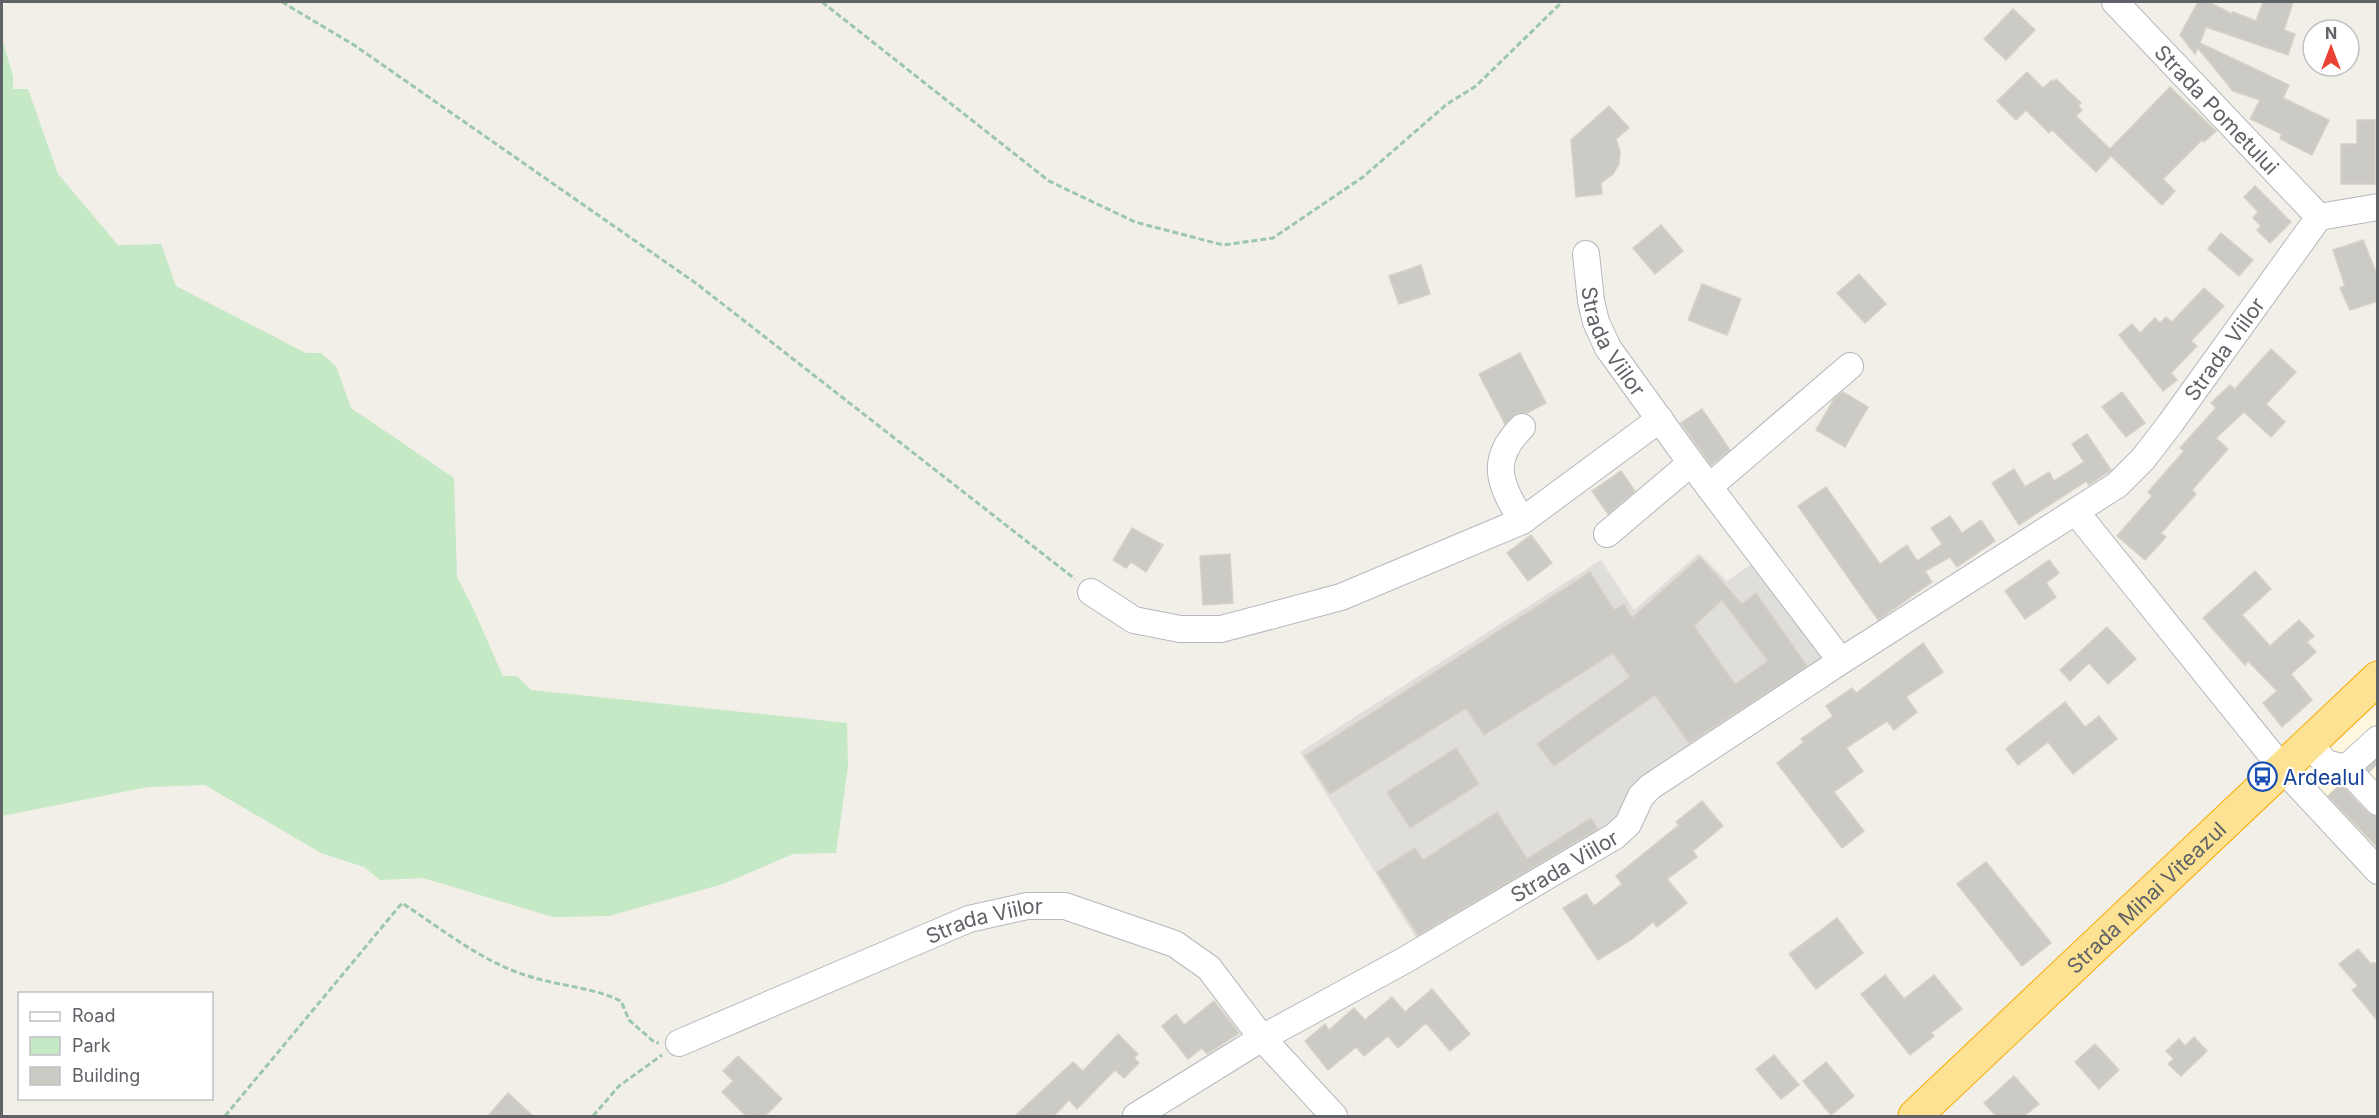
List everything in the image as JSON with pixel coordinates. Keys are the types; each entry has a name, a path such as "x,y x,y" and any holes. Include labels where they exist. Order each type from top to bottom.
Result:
{"highway":[{"name":"Strada Mihai Viteazul","path":"1916,1116 2378,678"}],"street":[{"name":"Strada Pometului","path":"2115,2 2319,217"},
{"path":"2319,217 2378,207"},
{"name":"Strada Viilor","path":"1136,1116 1262,1038 1405,960 1615,836 1628,824 1641,796 1650,788 1841,661 2117,485 2143,459 2319,217"},
{"name":"Strada Viilor","path":"1586,254 1591,301 1596,322 1608,348 1691,463 1841,661"},
{"path":"1709,487 1850,366"},
{"name":"Strada Viilor","path":"1091,592 1134,620 1180,629 1221,629 1341,597 1522,521 1659,419"},
{"path":"1522,427 1509,440 1501,458 1501,482 1522,521"},
{"path":"1607,534 1691,463"},
{"path":"2076,512 2282,768 2378,871"},
{"path":"2346,768 2378,739"},
{"path":"2308,743 2326,763 2346,768 2378,802"},
{"name":"Strada Viilor","path":"679,1043 969,919 1028,906 1065,906 1175,944 1209,968 1262,1038 1334,1116"}],"path":[{"path":"282,2 354,45 697,284 1091,592"},
{"path":"822,2 1049,181 1135,222 1223,244 1273,238 1363,177 1448,104 1476,86 1562,2"},
{"path":"225,1116 402,903 488,959 527,976 607,994 621,1001 629,1020 654,1042 679,1043"},
{"path":"592,1116 619,1086 679,1043"}],"shaded area":[{"path":"1699,553 1727,581 1757,560 1829,659 1611,830 1421,946 1300,752 1601,560 1634,610"},
{"path":"2377,705 2377,845 2374,848 2304,773"}],"green space":[{"path":"2,38 13,76 13,89 28,89 58,174 118,245 161,244 176,286 306,353 321,353 336,366 351,408 454,478 457,577 503,676 517,676 531,690 847,723 848,766 836,853 793,854 723,884 609,916 553,917 423,878 380,880 364,867 321,853 205,785 148,787 2,816"}],"building":[{"path":"2198,2 2209,2 2232,14 2233,12 2256,21 2263,2 2293,2 2284,30 2295,34 2288,55 2206,27 2200,43 2289,85 2283,98 2329,120 2312,155 2280,139 2282,134 2250,119 2260,100 2233,91 2198,48 2195,54 2180,35"},
{"path":"2013,9 2035,30 2006,60 1984,39"},
{"path":"2027,72 2043,88 2056,79 2081,103 2078,106 2082,110 2076,116 2110,149 2170,87 2216,131 2204,142 2202,140 2163,179 2175,191 2162,205 2111,156 2096,172 2052,130 2049,133 2026,110 2016,120 1997,101"},
{"path":"1609,106 1629,128 1616,139 1620,151 1619,164 1613,174 1601,183 1602,194 1576,197 1571,140"},
{"path":"2357,120 2375,120 2375,184 2341,184 2341,144 2357,144"},
{"path":"2255,186 2291,222 2270,243 2257,230 2261,226 2253,218 2258,212 2244,197"},
{"path":"1661,225 1683,251 1655,274 1633,248"},
{"path":"2221,233 2253,260 2239,276 2208,249"},
{"path":"2363,240 2378,277 2378,301 2350,310 2340,288 2345,286 2333,250"},
{"path":"1421,265 1430,294 1399,304 1389,276"},
{"path":"1859,274 1886,304 1865,323 1837,293"},
{"path":"1702,284 1741,299 1727,335 1688,320"},
{"path":"2204,288 2224,306 2191,341 2197,346 2171,373 2177,380 2163,391 2119,335 2132,324 2140,333 2155,318 2160,323 2166,317 2172,322"},
{"path":"2271,349 2296,372 2266,404 2285,422 2271,437 2244,412 2216,438 2228,449 2192,490 2196,494 2161,533 2166,537 2145,560 2117,536 2152,496 2148,492 2184,451 2180,448 2216,408 2211,403 2230,385 2235,389"},
{"path":"1520,353 1546,403 1527,413 1517,413 1505,424 1479,374"},
{"path":"1843,392 1868,407 1845,447 1816,430 1834,399"},
{"path":"2122,392 2145,423 2126,437 2102,407"},
{"path":"1702,409 1730,450 1711,465 1681,423"},
{"path":"2087,434 2111,470 2089,485 2086,481 2019,525 1992,483 2014,469 2025,487 2049,472 2054,481 2084,462 2072,444"},
{"path":"1621,471 1635,491 1608,514 1592,491"},
{"path":"1826,487 1880,564 1907,545 1917,561 1942,544 1931,528 1950,516 1962,533 1981,520 1995,541 1957,567 1950,557 1925,571 1932,582 1878,620 1798,506"},
{"path":"1132,528 1163,545 1146,572 1131,562 1126,568 1113,560"},
{"path":"1531,535 1552,563 1528,581 1507,553"},
{"path":"1230,554 1233,603 1203,605 1200,556"},
{"path":"1700,557 1742,604 1756,593 1807,666 1689,743 1655,695 1554,766 1537,744 1630,677 1613,653 1484,735 1466,708 1330,794 1305,756 1590,572 1614,610 1624,604 1632,618","holes":["1722,600 1768,661 1735,684 1694,626"]},
{"path":"2049,560 2059,573 2046,583 2056,597 2025,619 2005,591"},
{"path":"2255,571 2271,589 2242,615 2270,646 2299,620 2314,636 2307,642 2316,652 2291,674 2312,700 2282,727 2263,703 2277,691 2248,661 2245,665 2203,618"},
{"path":"2107,627 2136,659 2108,684 2089,663 2070,681 2060,670"},
{"path":"1923,643 1943,672 1906,697 1917,712 1894,730 1887,721 1846,748 1863,771 1834,792 1864,831 1842,848 1777,763 1804,742 1801,739 1833,716 1826,706 1852,688 1856,693"},
{"path":"2065,702 2085,727 2099,716 2117,739 2073,774 2048,742 2018,765 2006,749"},
{"path":"1456,748 1479,784 1410,828 1387,792"},
{"path":"2341,784 2367,812 2378,817 2378,848 2328,796"},
{"path":"1702,801 1723,826 1693,851 1697,857 1667,879 1687,903 1657,927 1653,922 1631,940 1598,960 1563,908 1586,894 1594,906 1622,884 1616,876 1679,825 1676,822"},
{"path":"1497,812 1527,859 1591,818 1598,829 1418,935 1377,872 1415,848 1423,860"},
{"path":"1986,862 2051,943 2022,966 1957,884"},
{"path":"1837,918 1863,953 1816,989 1789,954"},
{"path":"2358,949 2370,963 2378,963 2378,1021 2352,990 2358,986 2339,964"},
{"path":"1885,975 1904,999 1934,975 1962,1009 1931,1033 1934,1036 1910,1055 1861,994"},
{"path":"1432,989 1470,1034 1450,1051 1426,1023 1398,1048 1388,1036 1364,1056 1356,1047 1328,1070 1305,1041 1325,1024 1329,1030 1354,1008 1365,1020 1392,997 1405,1012"},
{"path":"1214,1001 1239,1033 1207,1054 1202,1048 1188,1059 1162,1026 1176,1014 1184,1025"},
{"path":"1118,1034 1138,1054 1134,1058 1139,1063 1124,1078 1115,1070 1077,1109 1069,1100 1054,1116 1015,1116 1073,1062 1083,1071"},
{"path":"2194,1037 2207,1051 2181,1076 2168,1064 2174,1059 2166,1051 2179,1039 2185,1046"},
{"path":"2095,1044 2119,1070 2099,1089 2075,1062"},
{"path":"1774,1055 1799,1085 1781,1099 1756,1069"},
{"path":"738,1056 782,1099 765,1116 746,1116 722,1092 733,1081 723,1071"},
{"path":"1826,1062 1854,1096 1831,1115 1803,1081"},
{"path":"2014,1076 2039,1104 2024,1116 1996,1116 1984,1103"},
{"path":"508,1093 533,1116 488,1116"}],"tunnel":[{"path":"2365,751 2378,764"}],"place":[{"name":"Ardealul","path":"2262,777"}]}
